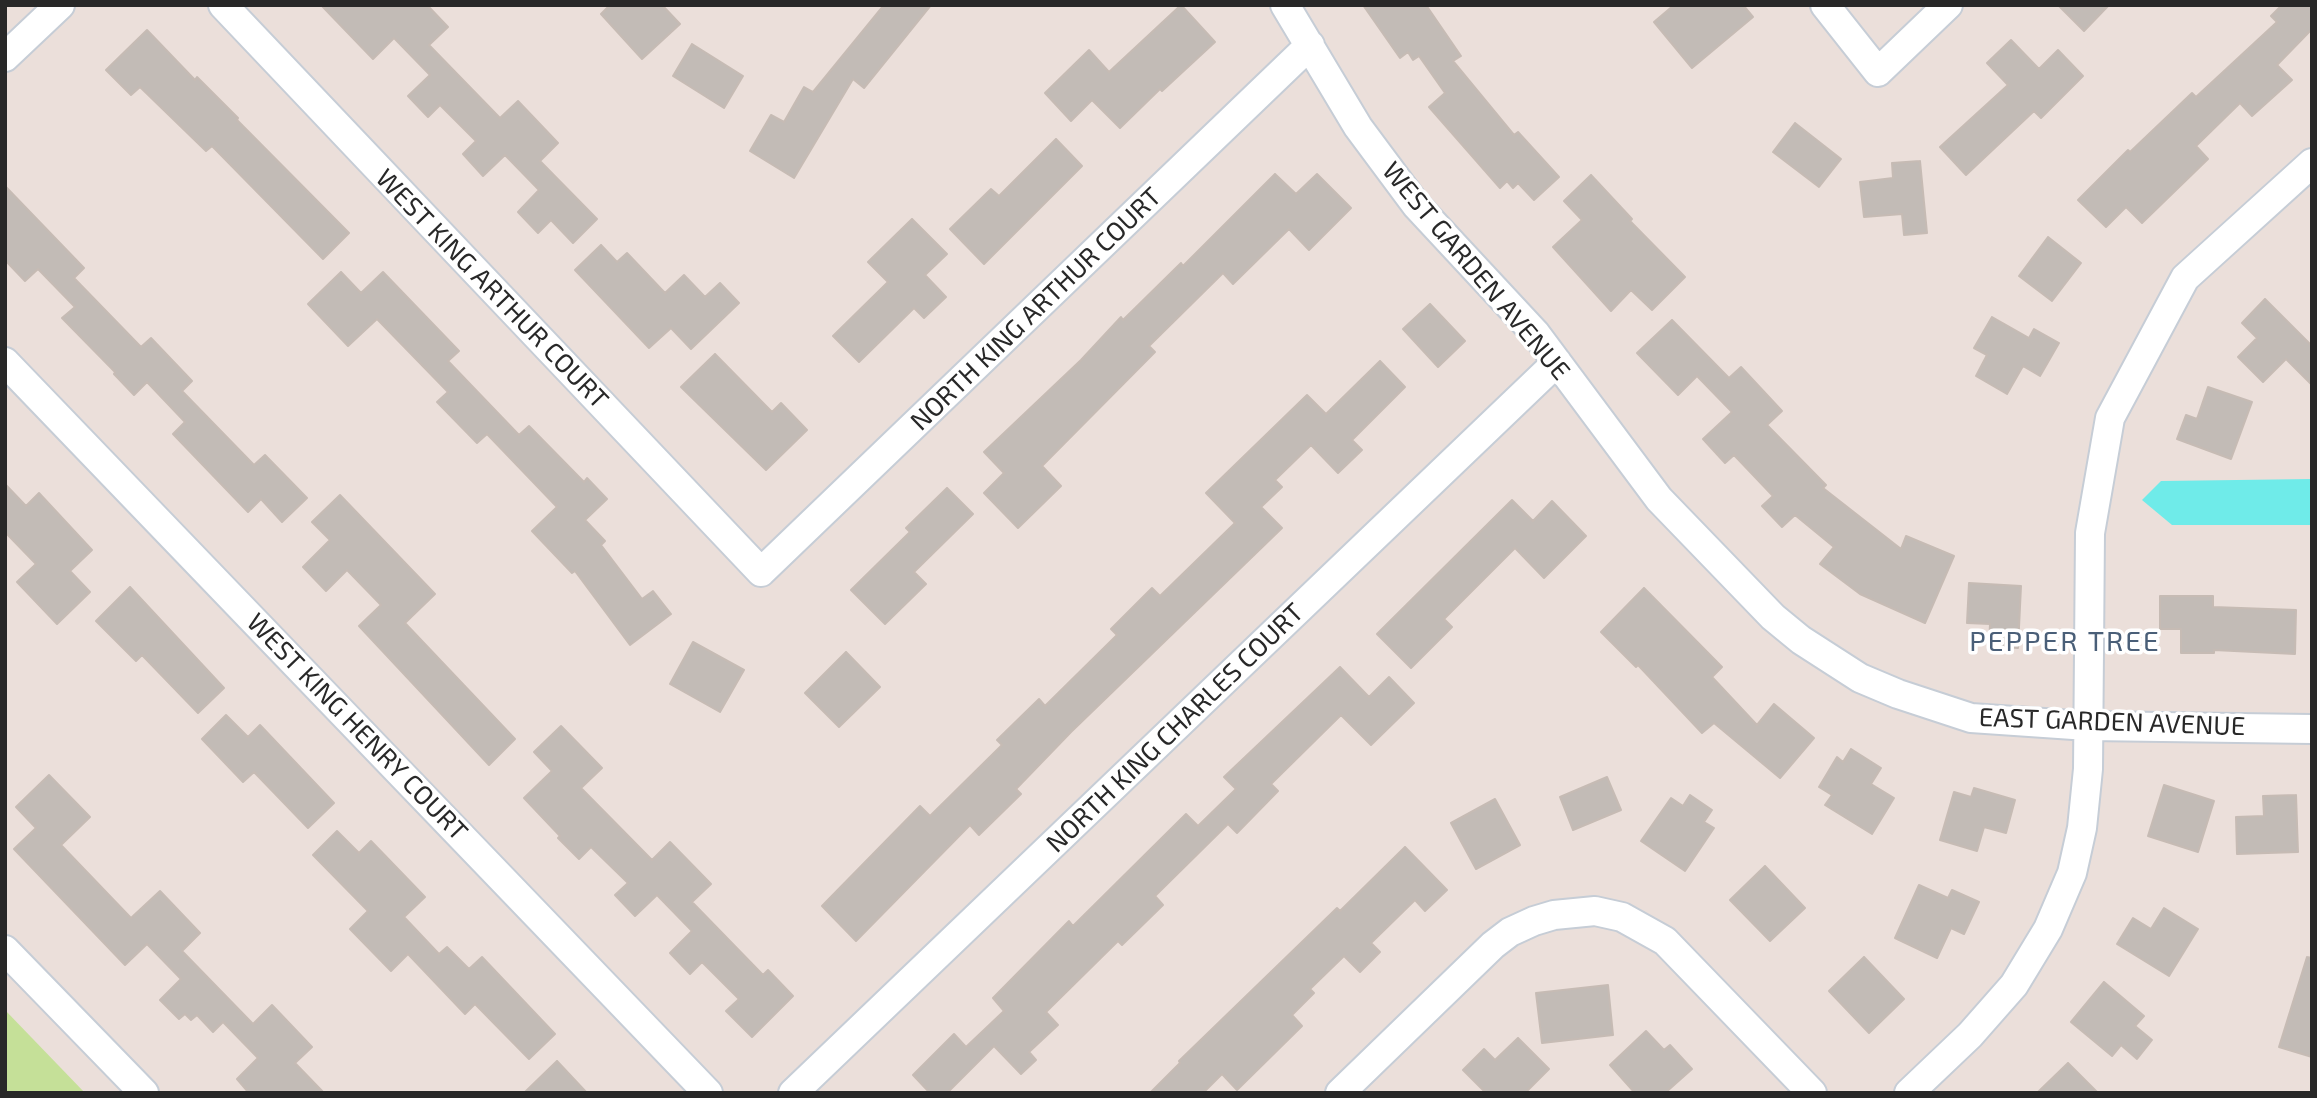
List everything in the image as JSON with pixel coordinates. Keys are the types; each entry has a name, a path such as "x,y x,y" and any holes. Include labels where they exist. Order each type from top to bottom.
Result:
{"street":[{"path":"5,57 60,5"},
{"name":"WEST KING ARTHUR COURT","path":"223,5 761,572"},
{"name":"WEST GARDEN AVENUE","path":"1285,5 1358,127 1416,205 1536,334 1633,467 1683,525"},
{"path":"1825,5 1878,72 1948,5"},
{"name":"NORTH KING ARTHUR COURT","path":"761,572 1310,45"},
{"path":"1909,1093 1995,1009 2033,958 2049,929 2072,873 2082,828 2088,769 2090,533 2110,418 2185,278 2312,163"},
{"name":"WEST KING HENRY COURT","path":"5,362 708,1093"},
{"name":"NORTH KING CHARLES COURT","path":"793,1093 1557,362"},
{"name":"EAST GARDEN AVENUE","path":"1683,525 1773,617 1801,640 1860,678 1970,718 2088,726 2312,729"},
{"path":"1340,1093 1493,945 1510,932 1534,920 1554,915 1595,911 1622,917 1665,941 1812,1093"},
{"path":"5,950 144,1093"}],"green space":[{"path":"5,1010 85,1093 5,1093"}],"water":[{"path":"2312,479 2312,525 2172,525 2142,500 2161,481"}],"building":[{"path":"321,5 427,5 448,27 429,45 500,118 518,101 558,143 540,161 597,219 573,243 551,220 538,233 518,212 539,190 505,155 483,176 463,154 476,141 440,105 428,117 408,96 430,75 394,38 373,59"},
{"path":"610,5 662,5 680,24 642,59 601,14"},
{"path":"884,5 931,5 864,88 853,79 794,178 750,151 771,115 784,122 804,87 813,92"},
{"path":"1181,5 1215,42 1120,128 1092,100 1071,121 1045,93 1089,50 1109,72"},
{"path":"1363,5 1426,5 1461,56 1453,61 1514,135 1518,132 1559,177 1534,200 1518,183 1513,188 1507,181 1500,188 1429,107 1445,93 1419,56 1413,60 1408,52 1400,58"},
{"path":"1674,5 1743,5 1753,17 1692,68 1654,22"},
{"path":"2058,5 2109,5 2084,31"},
{"path":"2282,5 2312,5 2312,29 2277,65 2292,80 2252,116 2240,103 2196,146 2208,159 2142,223 2126,207 2106,227 2078,200 2128,150 2130,152 2192,93 2196,97 2277,22 2271,16"},
{"path":"147,30 195,80 197,77 238,118 237,120 349,233 323,259 212,146 206,151 140,87 131,95 106,70"},
{"path":"2011,40 2039,69 2058,50 2083,76 2041,118 2034,111 1966,175 1940,147 2008,85 1987,63"},
{"path":"692,44 743,76 724,108 673,76"},
{"path":"1795,123 1841,159 1819,187 1773,152"},
{"path":"1056,139 1082,166 984,264 950,229 991,189 999,196"},
{"path":"1920,161 1927,233 1904,235 1902,214 1864,217 1860,182 1893,178 1892,163"},
{"path":"1275,174 1296,194 1317,174 1351,208 1309,250 1289,229 1233,284 1223,273 1149,346 1155,352 1042,466 1061,486 1018,528 984,493 1004,473 984,452 1081,360 1121,317 1123,320 1181,263 1183,266"},
{"path":"1591,175 1632,219 1630,221 1685,277 1652,310 1631,290 1611,311 1553,247 1582,220 1564,201"},
{"path":"5,186 84,268 74,278 141,347 151,338 192,381 182,391 254,465 265,455 307,498 282,522 261,499 248,512 173,434 185,422 147,382 134,395 62,318 75,307 38,269 25,281 5,260"},
{"path":"912,219 947,254 925,275 946,297 924,318 914,308 859,362 833,336 888,282 868,262"},
{"path":"2048,237 2081,263 2052,301 2019,276"},
{"path":"601,245 617,262 627,253 665,293 684,275 705,297 720,283 739,303 691,349 671,328 649,348 575,270"},
{"path":"341,272 361,293 383,272 459,351 448,361 519,435 529,426 584,482 587,478 607,499 585,520 605,541 601,545 642,599 653,591 671,614 630,645 575,571 572,573 532,531 557,507 487,434 477,443 437,402 448,392 377,319 348,346 308,304"},
{"path":"2265,299 2312,346 2312,385 2286,359 2263,382 2238,357 2257,338 2242,323"},
{"path":"1430,304 1465,341 1438,367 1403,329"},
{"path":"1992,317 2029,338 2034,329 2059,343 2040,376 2023,366 2007,394 1976,376 1987,355 1974,348"},
{"path":"1672,320 1729,378 1741,367 1782,411 1767,425 1826,485 1823,488 1901,549 1906,536 1954,556 1925,623 1860,594 1820,564 1834,547 1795,515 1782,527 1762,506 1773,496 1734,455 1725,463 1703,439 1732,412 1697,376 1678,395 1637,353"},
{"path":"715,354 772,412 781,403 807,430 766,470 681,387"},
{"path":"1380,361 1405,387 1352,440 1362,450 1338,473 1311,445 1275,480 1282,487 1261,507 1282,528 1071,732 1016,789 1021,794 979,835 970,825 856,941 822,906 920,806 930,816 1002,745 997,740 1039,699 1045,706 1117,635 1111,629 1152,588 1160,596 1235,523 1206,493 1307,395 1326,414"},
{"path":"2208,387 2252,402 2231,459 2177,439 2186,415 2197,419"},
{"path":"5,484 26,506 39,493 92,550 70,571 90,592 57,624 17,582 36,564 5,532"},
{"path":"947,488 973,514 914,572 926,584 885,624 851,590 910,532 906,528"},
{"path":"340,495 435,594 405,623 515,739 489,765 359,626 381,605 347,570 326,591 303,567 330,540 312,522"},
{"path":"1512,500 1533,521 1552,501 1586,536 1544,578 1515,548 1444,619 1452,627 1411,668 1377,634"},
{"path":"1969,583 2021,586 2018,648 1989,646 1990,624 1967,623"},
{"path":"130,587 224,688 198,713 142,655 136,661 96,621"},
{"path":"1644,588 1722,667 1712,677 1757,725 1774,704 1814,738 1780,778 1714,723 1702,733 1638,665 1636,667 1601,632"},
{"path":"2160,596 2213,596 2213,607 2296,610 2295,654 2214,650 2214,653 2181,653 2181,629 2160,629"},
{"path":"693,642 744,670 720,712 670,684"},
{"path":"846,652 880,687 839,727 805,693"},
{"path":"1340,667 1369,697 1389,677 1414,703 1371,745 1341,715 1271,784 1278,791 1237,833 1228,824 1155,896 1163,905 1122,945 1118,941 1046,1012 1058,1025 1029,1052 1036,1060 1021,1074 994,1046 947,1093 930,1093 913,1075 954,1034 966,1047 1004,1011 993,998 1069,921 1073,926 1186,814 1198,826 1236,789 1224,777"},
{"path":"226,715 248,737 260,725 334,803 308,828 254,772 243,782 202,739"},
{"path":"561,726 602,768 581,788 652,860 670,842 711,884 692,902 763,975 768,970 793,996 752,1037 726,1011 739,999 702,962 690,974 670,953 692,931 657,895 635,916 615,895 628,883 591,847 579,859 524,798 552,771 534,752"},
{"path":"1851,749 1881,768 1871,784 1894,798 1872,834 1825,805 1832,795 1819,787 1837,757 1843,762"},
{"path":"49,775 90,817 61,845 131,918 160,891 200,933 182,951 253,1024 272,1005 312,1047 295,1063 324,1093 249,1093 237,1079 258,1058 223,1022 213,1032 197,1015 191,1020 185,1014 179,1019 160,1000 181,979 147,944 125,965 14,849 36,828 16,807"},
{"path":"1607,777 1621,810 1573,830 1560,797"},
{"path":"2164,785 2214,801 2198,852 2148,836"},
{"path":"1974,788 2015,800 2006,833 1984,827 1977,851 1940,840 1954,792 1971,797"},
{"path":"1690,795 1712,810 1704,822 1714,828 1685,871 1641,841 1671,798 1683,806"},
{"path":"2296,795 2298,852 2237,854 2236,817 2264,816 2263,796"},
{"path":"1495,799 1520,845 1476,869 1451,823"},
{"path":"337,831 359,853 371,841 425,897 404,917 439,954 447,947 469,969 482,957 555,1034 529,1059 475,1004 465,1014 408,954 391,971 350,929 368,911 313,855"},
{"path":"1405,847 1447,890 1425,911 1415,900 1371,943 1380,952 1360,972 1344,956 1310,989 1314,993 1292,1015 1302,1026 1237,1090 1222,1074 1203,1093 1150,1093 1179,1061 1337,908 1340,911"},
{"path":"1765,866 1805,908 1770,941 1730,900"},
{"path":"1919,885 1948,898 1952,890 1979,902 1964,934 1951,928 1937,958 1895,938"},
{"path":"2164,908 2198,929 2169,976 2117,944 2133,918 2151,929"},
{"path":"1864,957 1904,999 1869,1033 1829,991"},
{"path":"2307,957 2312,958 2312,1057 2279,1047"},
{"path":"2104,982 2144,1016 2135,1026 2152,1040 2137,1059 2121,1045 2112,1056 2071,1022"},
{"path":"1608,985 1613,1035 1542,1043 1536,993"},
{"path":"1646,1031 1664,1050 1670,1045 1692,1069 1665,1093 1635,1093 1610,1065"},
{"path":"1518,1038 1549,1069 1525,1093 1486,1093 1463,1070 1484,1049 1495,1060"},
{"path":"557,1061 587,1093 524,1093"},
{"path":"2068,1063 2098,1093 2037,1093"}],"district":[{"name":"PEPPER TREE","path":"2065,642"}]}
